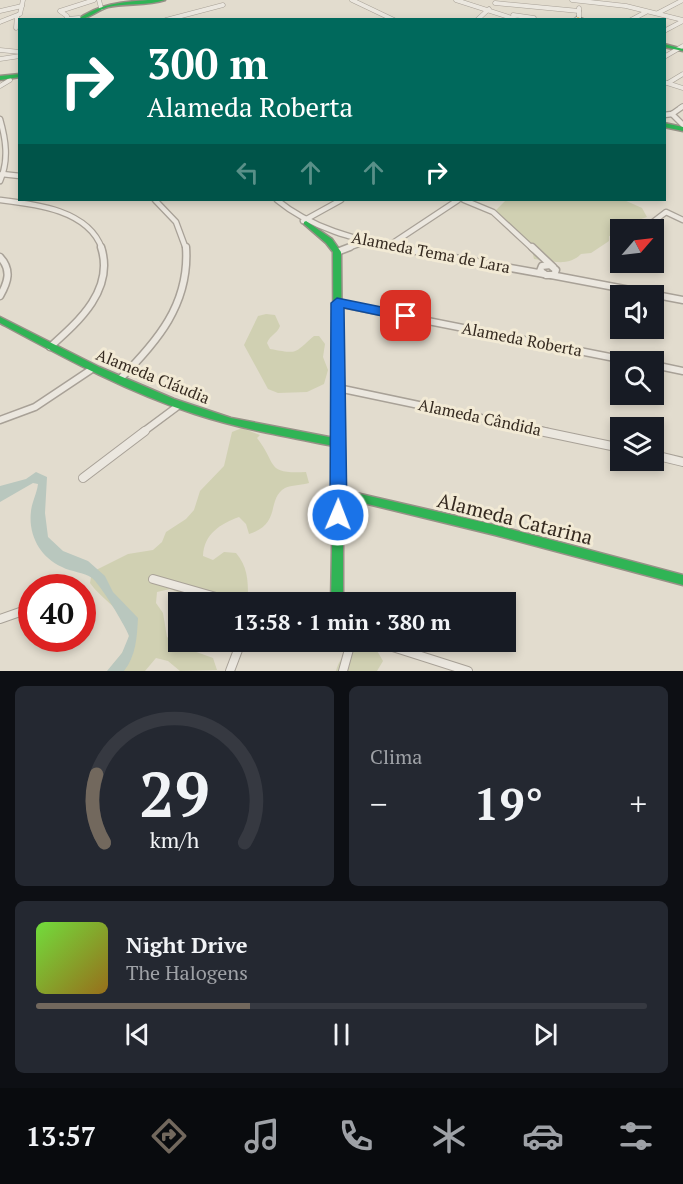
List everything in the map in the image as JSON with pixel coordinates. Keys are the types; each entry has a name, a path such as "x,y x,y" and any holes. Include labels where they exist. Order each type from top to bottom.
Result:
{"street":[{"path":"66,18 60,11 94,0"},
{"path":"95,12 163,0"},
{"path":"95,12 173,0"},
{"path":"352,0 390,18"},
{"path":"456,0 512,18"},
{"path":"479,18 499,0"},
{"path":"572,0 627,6 683,21"},
{"path":"495,3 579,17 580,0"},
{"path":"657,14 682,0"},
{"path":"627,6 629,1"},
{"path":"0,11 22,2 22,12 0,22"},
{"path":"173,18 223,5"},
{"path":"635,18 647,11"},
{"path":"500,14 534,18"},
{"path":"16,28 17,16"},
{"path":"666,30 683,21"},
{"path":"666,45 681,48"},
{"path":"666,56 681,48"},
{"path":"0,50 18,54"},
{"path":"0,59 18,54"},
{"path":"666,83 683,74"},
{"path":"0,82 16,78"},
{"path":"666,83 683,88"},
{"path":"666,115 672,114 683,106"},
{"path":"672,114 683,127"},
{"path":"0,119 3,142 0,181"},
{"path":"666,124 683,127"},
{"path":"2,174 18,176"},
{"path":"0,200 42,205 69,214 88,228 102,250 105,260 104,273 94,299 81,319 50,347"},
{"path":"119,380 146,355 167,328 180,302 187,280 188,266 183,237 172,218 156,201"},
{"name":"Alameda Tema de Lara","path":"278,201 305,222 365,242 683,300"},
{"path":"337,592 339,443 337,252 329,241 305,222 339,201"},
{"path":"387,247 456,201"},
{"path":"466,201 493,212 543,257 555,268 556,273 547,275 540,271 543,257"},
{"path":"657,219 666,212 683,220"},
{"path":"337,252 365,242"},
{"path":"0,257 9,269 8,282 0,296"},
{"name":"Alameda Tema de Lara","path":"524,271 542,266 555,268 570,279"},
{"name":"Alameda Roberta","path":"337,303 610,357"},
{"name":"Alameda Cláudia","path":"0,320 92,369 178,406 262,428 339,443"},
{"path":"664,367 683,371"},
{"path":"0,420 35,407 92,369"},
{"name":"Alameda Cândida","path":"338,387 610,446"},
{"path":"83,478 178,406"},
{"path":"664,457 683,462"},
{"name":"Alameda Catarina","path":"339,493 495,530 683,580"},
{"path":"153,579 198,592"},
{"path":"0,619 18,613"},
{"path":"230,671 237,652"},
{"path":"343,671 348,652"},
{"path":"408,652 468,671"}],"green space":[{"path":"505,201 626,201 642,208 647,217 610,219 609,241 591,253 581,254 565,262 534,259 532,250 515,236 508,223 495,211"},
{"path":"275,315 280,326 267,343 270,349 295,351 314,336 319,336 325,344 323,357 328,370 324,384 307,392 278,393 268,389 244,345 258,316"},
{"path":"242,428 260,435 257,438 274,466 284,471 306,472 309,483 287,487 279,493 270,518 259,530 249,534 246,524 239,517 214,531 206,542 203,556 213,560 224,552 236,553 247,576 248,592 178,592 170,589 157,592 156,603 163,613 168,638 168,652 196,652 213,658 217,670 180,671 168,661 156,658 145,671 108,671 125,648 129,638 128,629 119,612 96,590 96,574 92,574 92,572 128,554 153,550 162,542 166,532 186,519 194,510 200,491 224,466 232,432"},
{"path":"351,652 378,652 383,661 377,671 336,671 345,655"}],"shaded area":[{"path":"36,472 47,477 45,513 48,537 63,551 88,561 105,576 113,592 138,618 133,653 124,671 107,671 122,653 129,636 96,582 96,574 85,574 54,563 37,544 31,528 31,520 38,484 33,483 0,502 0,486 26,479"}],"traffic: fast":[{"path":"82,18 97,9 108,6 163,0"},
{"path":"666,46 683,50"},
{"path":"0,78 18,75"},
{"path":"666,125 683,129"},
{"path":"306,223 329,241 337,252 339,443 337,592"},
{"path":"0,320 96,370 170,402 231,421 339,443"},
{"path":"339,493 495,530 683,580"}],"route":[{"path":"338,515 337,303 406,316"}]}
